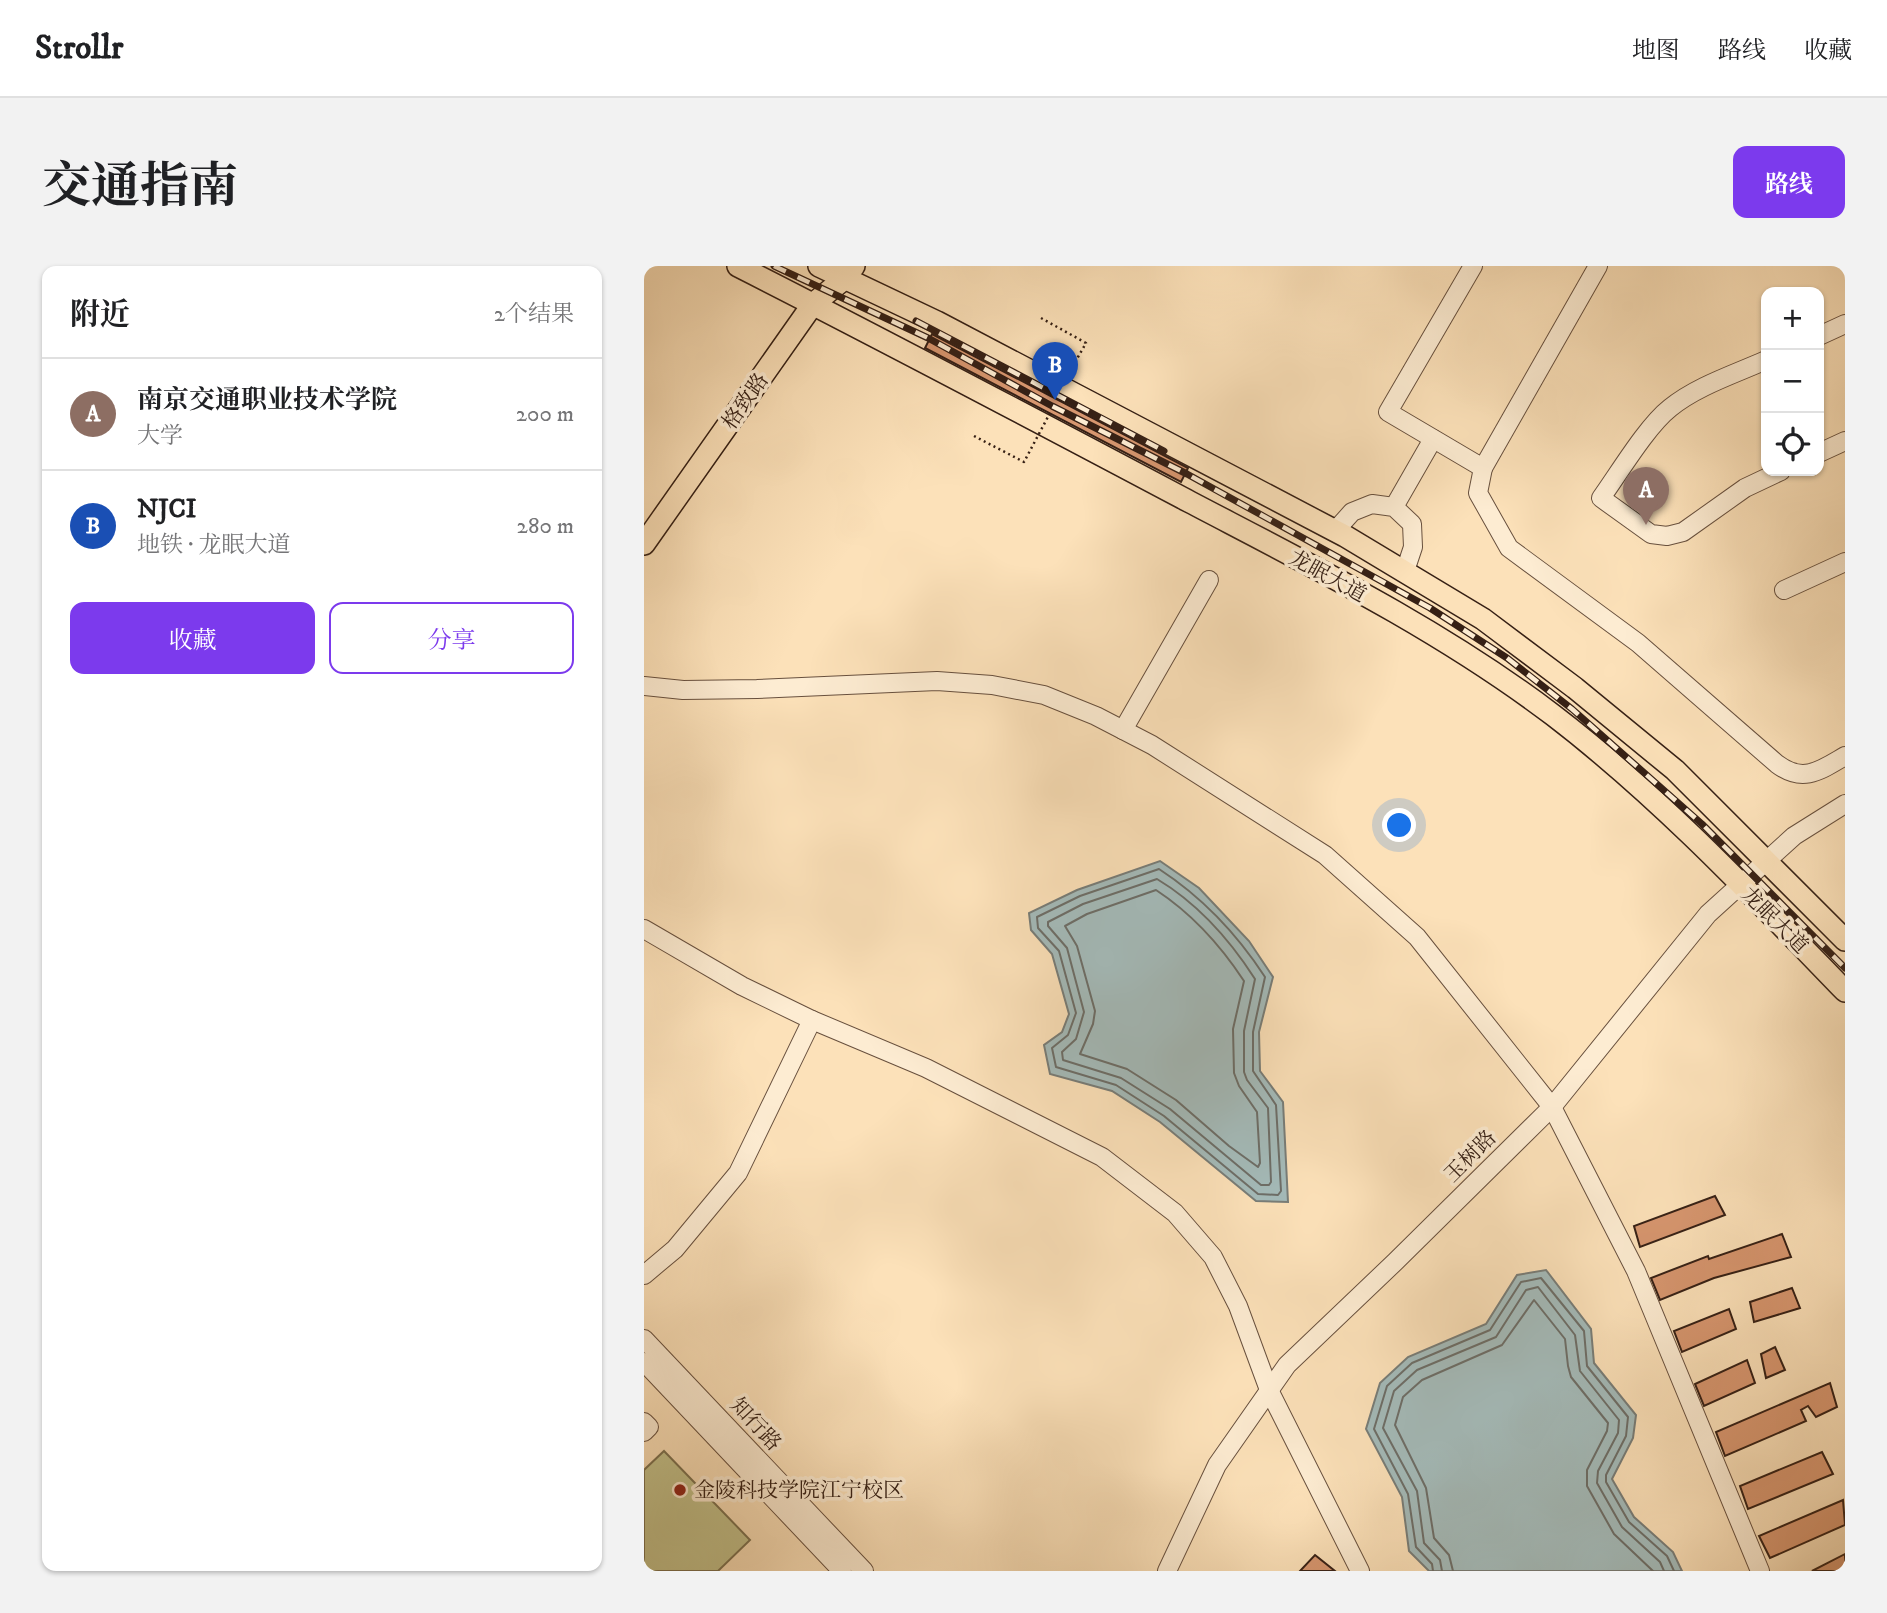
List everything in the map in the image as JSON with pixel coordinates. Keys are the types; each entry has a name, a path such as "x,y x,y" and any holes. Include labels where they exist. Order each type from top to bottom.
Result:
{"main road":[{"name":"龙眠大道","path":"738,266 1325,573 1467,654 1554,716 1646,793 1741,884 1845,990"},
{"name":"龙眠大道","path":"819,266 849,273 1335,531 1483,619 1575,688 1675,769 1845,940"},
{"name":"格致路","path":"644,544 813,304 849,273"}],"street":[{"path":"1472,266 1388,412 1483,468"},
{"path":"1598,266 1483,468 1478,493 1509,548 1648,651 1787,772 1800,775 1823,768 1845,756"},
{"path":"1824,334 1845,324"},
{"path":"1761,362 1689,395 1669,409 1601,498 1651,534 1667,536 1683,532 1745,488 1770,476"},
{"path":"1394,507 1433,439"},
{"path":"1824,451 1845,441"},
{"path":"1335,531 1352,512 1372,503 1394,507 1412,524 1413,547 1405,571"},
{"path":"1784,590 1845,562"},
{"path":"1123,730 1209,580"},
{"path":"644,686 683,690 757,689 937,681 992,685 1044,695 1096,716 1152,745 1325,855 1417,937 1552,1107 1636,1270 1760,1571"},
{"name":"玉树路","path":"1167,1571 1217,1465 1287,1365 1552,1107 1708,914 1794,836 1845,804"},
{"path":"644,929 742,986 811,1020 926,1068 1102,1157 1175,1213 1213,1257 1238,1306 1269,1390 1360,1571"},
{"path":"644,1275 675,1249 738,1173 811,1020"},
{"name":"知行路","path":"644,1339 864,1571"},
{"name":"知行路","path":"644,1362 842,1571"},
{"path":"644,1422 649,1427 644,1432"}],"path":[{"path":"1041,318 1086,343 1065,380"},
{"path":"974,436 1024,462 1050,413"}],"shaded area":[{"name":"金陵科技学院江宁校区","path":"664,1451 750,1540 718,1571 644,1571 644,1470"}],"water":[{"path":"1160,861 1199,888 1249,941 1273,977 1259,1032 1260,1071 1283,1102 1288,1202 1256,1201 1160,1122 1112,1091 1050,1074 1044,1045 1062,1032 1069,1014 1052,954 1031,930 1029,913 1077,890"},
{"path":"1546,1270 1591,1329 1594,1363 1636,1415 1633,1438 1612,1479 1634,1517 1673,1552 1682,1571 1429,1571 1409,1551 1402,1497 1366,1429 1380,1383 1408,1357 1486,1324 1517,1275"}],"building":[{"path":"932,334 1188,468 1181,482 925,348"},
{"path":"1715,1196 1725,1215 1640,1247 1634,1226"},
{"path":"1782,1234 1791,1257 1714,1278 1660,1300 1651,1278 1708,1256 1709,1259"},
{"path":"1792,1288 1800,1308 1754,1322 1750,1302"},
{"path":"1729,1309 1736,1329 1682,1352 1674,1331"},
{"path":"1775,1347 1785,1370 1766,1378 1761,1354"},
{"path":"1747,1360 1755,1383 1704,1406 1695,1384"},
{"path":"1830,1383 1837,1407 1816,1417 1808,1406 1801,1410 1806,1421 1725,1456 1716,1432"},
{"path":"1822,1452 1833,1474 1748,1509 1740,1486"},
{"path":"1843,1500 1845,1525 1770,1558 1759,1536"},
{"path":"1845,1554 1845,1571 1812,1571"},
{"path":"1315,1555 1335,1571 1300,1571"}],"railway":[{"path":"774,266 928,338 1052,406 1187,474 1430,608 1507,658 1572,709 1702,824 1845,968"},
{"path":"916,321 1164,451"}],"place":[{"name":"NJCI","path":"1055,400"},
{"name":"南京交通职业技术学院","path":"1646,525"},
{"name":"金陵科技学院江宁校区","path":"680,1490"}]}
